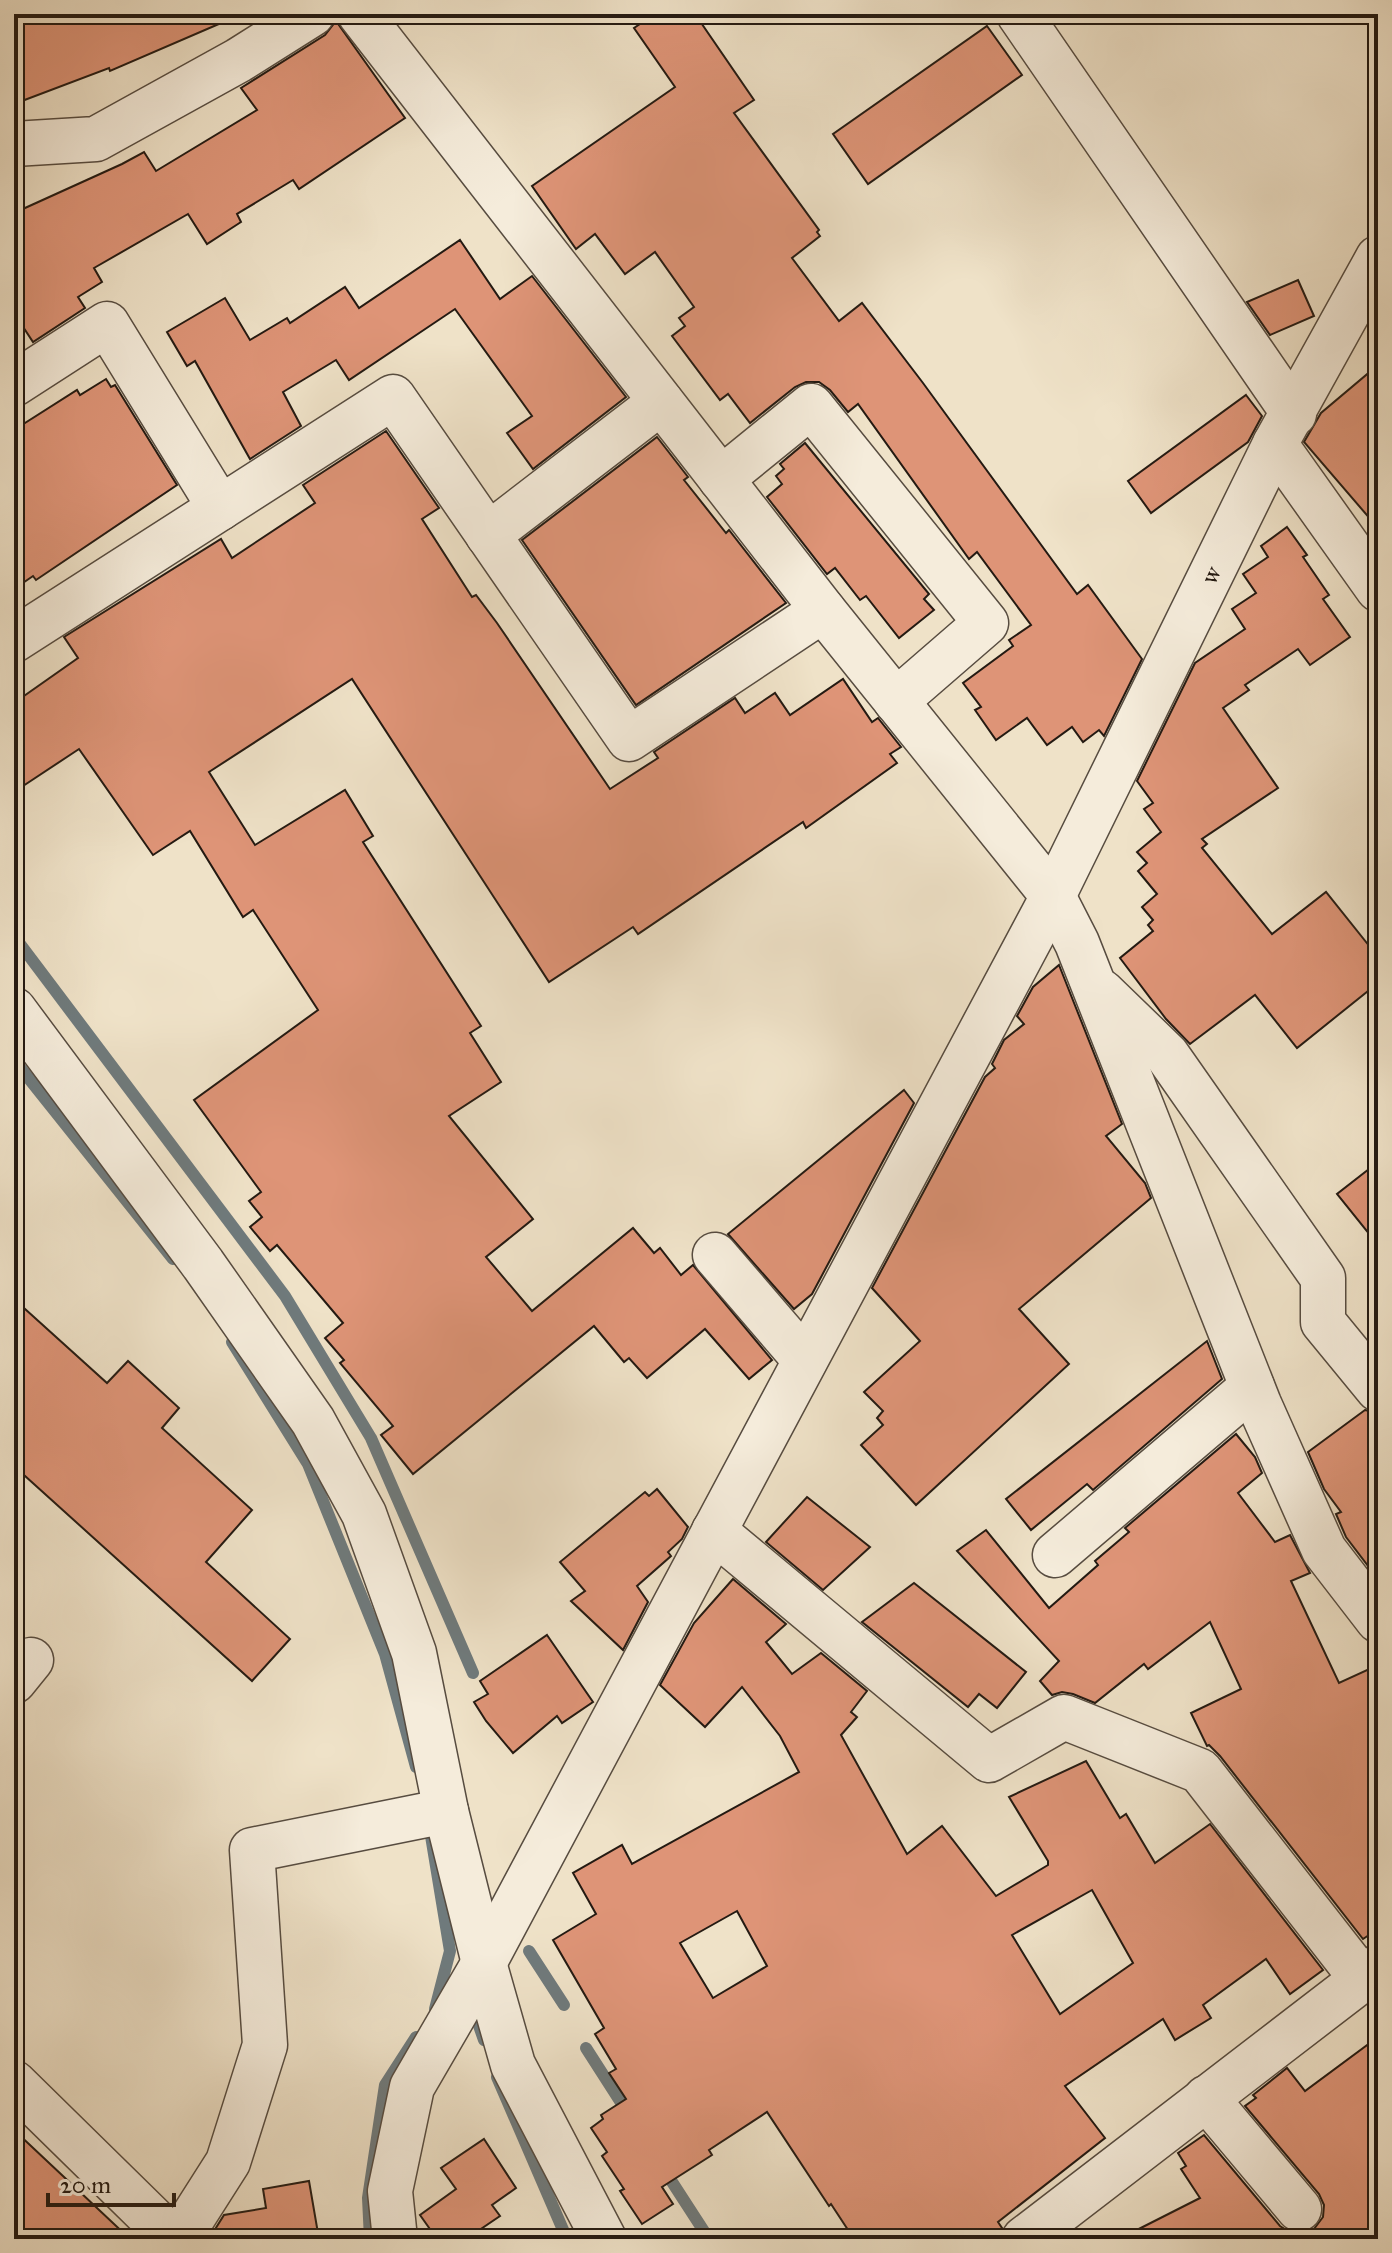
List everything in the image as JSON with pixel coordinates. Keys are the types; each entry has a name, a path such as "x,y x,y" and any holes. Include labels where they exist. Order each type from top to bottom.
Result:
{"street":[{"path":"14,144 96,139 239,60 312,14"},
{"path":"360,14 823,610 1053,896 1077,943 1252,1387 1324,1550 1378,1620"},
{"path":"1019,14 1284,429 1378,589"},
{"name":"w","path":"395,2239 390,2191 412,2087 484,1963 1053,896 1284,429 1378,258"},
{"path":"14,384 107,324 220,508"},
{"path":"14,640 393,397 629,739 823,610"},
{"path":"488,535 661,402"},
{"path":"721,479 811,406 986,623 896,701"},
{"path":"1092,981 1167,1055 1323,1278 1323,1322 1378,1389"},
{"path":"14,1010 203,1264 304,1408 364,1514 414,1653 446,1811 513,2065 604,2239"},
{"path":"715,1255 805,1360"},
{"path":"1055,1555 1252,1387"},
{"path":"714,1531 989,1760 1064,1717 1200,1771 1370,1973 1024,2239"},
{"path":"14,2083 176,2239 228,2162 265,2045 252,1850 446,1811"},
{"path":"1206,2098 1299,2209"}],"building":[{"path":"14,14 242,14 110,71 109,68 14,104"},
{"path":"655,14 695,14 754,100 734,113 819,230 820,236 792,258 839,321 862,303 1077,594 1088,585 1142,659 1104,736 1099,730 1083,742 1072,727 1047,745 1027,718 996,740 975,710 981,707 963,683 1013,646 1009,640 1031,625 977,552 969,559 858,404 848,412 819,382 806,382 795,387 750,423 728,394 720,400 672,336 685,326 679,318 694,307 655,252 625,274 595,234 576,249 532,186 675,87 634,28"},
{"path":"336,21 405,118 299,189 293,180 237,214 241,222 207,244 188,214 94,268 102,282 78,297 85,308 33,342 14,313 14,213 144,152 156,171 257,110 241,88 325,35"},
{"path":"987,26 1022,75 868,184 833,134"},
{"path":"460,240 500,299 532,276 626,397 533,469 507,433 532,416 455,309 349,380 336,360 283,392 301,426 250,459 195,361 187,366 167,332 225,298 250,340 287,318 290,323 345,287 359,308"},
{"path":"1298,280 1314,316 1270,335 1247,302"},
{"path":"1378,365 1378,528 1304,442 1321,413"},
{"path":"106,379 111,387 115,385 177,485 36,580 33,576 14,589 14,430 77,390 80,395"},
{"path":"1246,395 1262,416 1248,442 1151,513 1128,481"},
{"path":"386,431 439,508 422,519 472,597 476,595 497,623 610,789 658,758 654,752 735,698 745,713 775,693 790,715 843,679 872,722 878,718 901,747 890,754 897,763 806,828 803,822 638,934 633,927 549,982 352,679 209,772 255,845 345,790 373,836 363,842 481,1026 470,1033 501,1082 449,1116 533,1219 486,1257 532,1311 633,1228 654,1253 660,1248 681,1275 693,1265 772,1360 749,1379 705,1329 647,1378 629,1358 624,1362 594,1326 413,1474 381,1435 393,1426 340,1363 344,1360 325,1338 343,1323 277,1245 270,1251 250,1227 262,1217 249,1201 261,1192 194,1100 318,1010 253,910 243,917 190,831 153,855 79,749 14,792 14,703 78,658 64,637 221,539 232,558 315,503 303,485"},
{"path":"657,437 688,477 684,480 726,533 729,530 786,603 636,705 522,540"},
{"path":"805,443 929,594 924,599 934,610 899,638 866,596 860,600 835,568 827,574 767,497 782,484 776,476 784,469 780,464"},
{"path":"1287,527 1329,595 1323,599 1350,637 1310,665 1298,649 1245,685 1249,690 1223,708 1278,788 1202,839 1207,844 1202,848 1272,934 1326,892 1378,957 1378,983 1297,1048 1255,995 1190,1044 1166,1019 1120,958 1153,931 1148,925 1153,920 1142,907 1157,894 1138,871 1147,863 1137,852 1161,832 1144,809 1153,803 1137,781 1195,663 1245,629 1232,609 1256,593 1243,574 1268,557 1261,546"},
{"path":"1059,965 1122,1124 1106,1136 1145,1183 1151,1198 1019,1309 1069,1364 916,1505 861,1445 883,1425 877,1418 883,1411 864,1392 920,1341 872,1288 985,1077 995,1068 992,1064 1004,1040 1024,1024 1017,1016 1033,987"},
{"path":"904,1090 914,1103 812,1294 794,1309 728,1234"},
{"path":"1378,1162 1378,1245 1337,1194"},
{"path":"14,1299 107,1383 128,1361 179,1408 162,1428 252,1510 206,1562 290,1639 252,1681 14,1466"},
{"path":"1207,1341 1222,1379 1093,1490 1087,1484 1031,1530 1006,1499"},
{"path":"1365,1410 1378,1413 1378,1579 1346,1537 1336,1514 1341,1512 1324,1489 1308,1452"},
{"path":"1236,1434 1255,1457 1262,1473 1238,1493 1275,1542 1290,1535 1310,1573 1291,1581 1339,1683 1378,1665 1378,1929 1363,1939 1220,1756 1207,1746 1191,1713 1241,1689 1210,1622 1148,1669 1144,1664 1095,1703 1073,1694 1062,1692 1052,1695 1040,1681 1059,1661 957,1551 986,1530 1049,1608 1098,1565 1095,1561 1129,1532 1125,1528"},
{"path":"657,1489 688,1527 682,1539 668,1552 671,1556 637,1586 648,1602 623,1650 571,1601 585,1591 560,1562 645,1492 649,1496"},
{"path":"807,1497 870,1547 823,1590 766,1542"},
{"path":"733,1579 786,1624 766,1642 792,1674 821,1653 867,1691 851,1712 857,1717 841,1735 907,1854 942,1826 996,1896 1048,1865 1009,1797 1086,1761 1120,1818 1126,1814 1155,1863 1210,1824 1323,1970 1290,1994 1266,1959 1203,2005 1211,2018 1175,2040 1163,2019 1065,2086 1105,2138 998,2222 1002,2228 1000,2239 854,2239 767,2112 709,2150 712,2155 662,2187 673,2204 642,2224 620,2191 624,2189 602,2156 607,2152 591,2128 603,2119 601,2115 626,2099 609,2073 616,2069 595,2034 604,2028 553,1940 596,1914 573,1873 622,1845 632,1864 799,1772 780,1736 742,1687 705,1727 660,1685 694,1623","holes":["1092,1890 1133,1963 1060,2014 1012,1935","737,1911 767,1966 713,1998 680,1943"]},
{"path":"914,1583 1026,1672 997,1708 979,1694 968,1707 862,1622"},
{"path":"547,1635 593,1702 562,1723 557,1716 513,1753 474,1702 488,1694 480,1681"},
{"path":"1378,2037 1378,2220 1359,2239 1119,2239 1200,2198 1181,2169 1186,2166 1178,2153 1204,2135 1280,2226 1291,2233 1303,2234 1314,2229 1323,2217 1324,2205 1319,2194 1245,2106 1256,2098 1253,2095 1287,2068 1305,2091"},
{"path":"14,2130 130,2239 14,2239"},
{"path":"484,2139 516,2188 492,2205 500,2216 466,2239 437,2239 420,2215 456,2189 441,2168"},
{"path":"309,2181 319,2239 209,2239 224,2215 266,2208 263,2189"}],"waterway":[{"path":"14,936 285,1296 371,1438 473,1673"},
{"path":"14,1060 173,1259"},
{"path":"232,1342 308,1464 385,1654 416,1767"},
{"path":"431,1836 450,1951 435,2009"},
{"path":"529,1951 564,2005"},
{"path":"477,2020 484,2040"},
{"path":"370,2239 368,2198 385,2085 416,2037"},
{"path":"586,2048 629,2115"},
{"path":"497,2077 567,2239"},
{"path":"663,2168 709,2239"}]}
